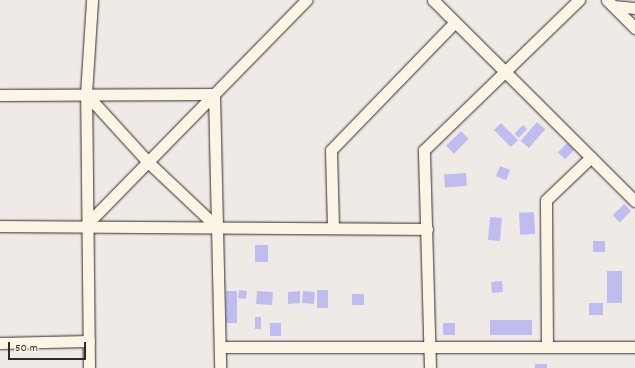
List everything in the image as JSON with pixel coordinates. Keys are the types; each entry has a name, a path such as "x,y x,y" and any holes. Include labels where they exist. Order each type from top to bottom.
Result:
{"street":[{"path":"89,368 86,225 86,94 92,0"},
{"path":"86,225 306,0"},
{"path":"433,0 635,201"},
{"path":"430,368 424,150 579,0"},
{"path":"610,3 635,8"},
{"path":"610,3 635,28"},
{"path":"333,227 331,150 455,22"},
{"path":"86,94 148,162 217,227"},
{"path":"0,95 214,94"},
{"path":"214,94 220,368"},
{"path":"547,347 546,200 591,157"},
{"path":"0,226 86,225 427,229"},
{"path":"0,343 88,341"},
{"path":"220,347 635,347"}],"building":[{"path":"537,122 545,129 529,148 521,141"},
{"path":"501,123 518,140 511,147 494,130"},
{"path":"523,125 527,129 519,138 515,133"},
{"path":"461,131 469,139 454,154 446,146"},
{"path":"567,143 574,150 565,159 558,152"},
{"path":"500,166 510,170 506,180 496,176"},
{"path":"466,173 467,186 445,188 444,175"},
{"path":"624,204 631,211 620,222 613,215"},
{"path":"534,212 535,234 520,235 519,213"},
{"path":"490,217 502,218 500,241 488,240"},
{"path":"593,241 605,241 605,252 593,252"},
{"path":"255,245 268,245 268,262 255,262"},
{"path":"607,271 622,271 622,303 607,303"},
{"path":"502,281 503,292 492,293 491,282"},
{"path":"239,290 247,291 246,299 238,298"},
{"path":"317,290 328,290 328,308 317,308"},
{"path":"226,291 237,291 237,323 226,323"},
{"path":"257,291 273,292 272,305 256,304"},
{"path":"300,291 300,303 288,304 288,292"},
{"path":"303,291 315,292 314,304 302,303"},
{"path":"352,294 364,294 364,305 352,305"},
{"path":"589,303 603,303 603,315 589,315"},
{"path":"255,317 261,317 261,329 255,329"},
{"path":"490,320 532,320 532,335 490,335"},
{"path":"270,323 281,323 281,336 270,336"},
{"path":"443,323 455,323 455,335 443,335"},
{"path":"535,364 547,364 547,368 535,368"}]}
